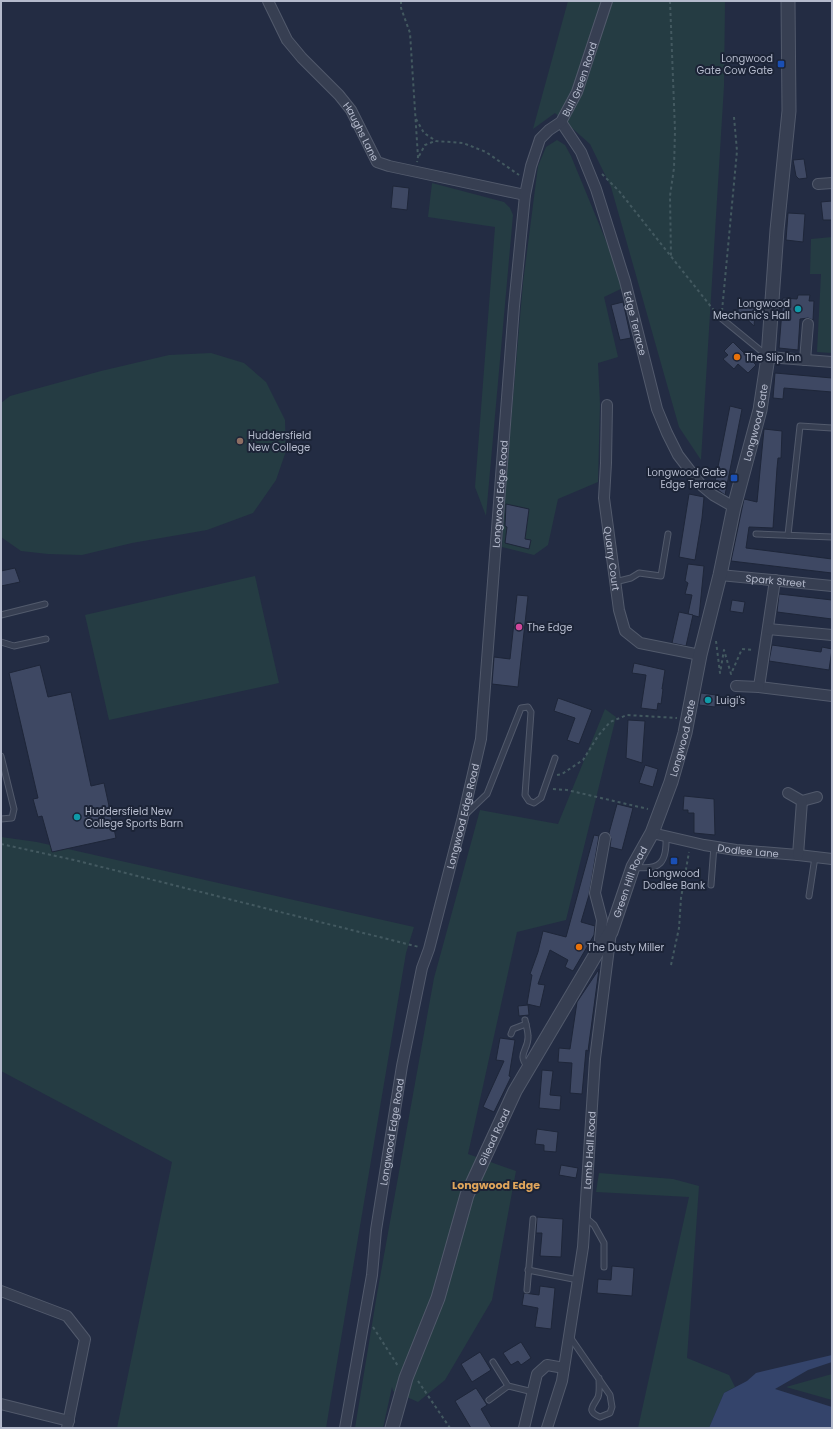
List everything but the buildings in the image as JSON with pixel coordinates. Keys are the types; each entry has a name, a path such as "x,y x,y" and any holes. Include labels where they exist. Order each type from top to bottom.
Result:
{"street":[{"name":"Haughs Lane","path":"268,1 287,40 302,58 339,95 351,110 377,162 414,172 525,195"},
{"name":"Bull Green Road","path":"525,195 531,166 540,139 549,130 561,122 577,92 607,1"},
{"name":"Longwood Gate","path":"652,833 671,782 685,733 700,655 720,575 734,507 760,410 768,357 777,230 789,111 788,1"},
{"name":"Edge Terrace","path":"561,122 581,152 596,189 625,280 657,409 667,433 678,455 701,485 734,507"},
{"path":"818,184 832,182"},
{"name":"Longwood Edge Road","path":"345,1428 372,1275 376,1230 402,1066 422,968 429,950 463,817 480,739 525,195"},
{"path":"805,360 808,324"},
{"path":"768,357 832,362"},
{"name":"Quarry Court","path":"607,404 604,498 619,610 625,631 640,643 700,655"},
{"name":"Spark Street","path":"720,575 832,586"},
{"path":"759,687 775,580"},
{"path":"768,629 832,635"},
{"path":"736,686 759,687 832,696"},
{"path":"788,793 802,801 817,797"},
{"path":"798,855 802,801"},
{"name":"Dodlee Lane","path":"652,833 736,850 832,859"},
{"name":"Green Hill Road","path":"611,932 633,867 652,833"},
{"path":"599,949 602,920 596,893 605,838"},
{"name":"Gilead Road","path":"392,1428 408,1374 438,1298 467,1195 515,1091 599,949 611,932"},
{"name":"Lamb Hall Road","path":"547,1428 562,1381 583,1247 595,1059 611,932"},
{"path":"1,1291 67,1316 85,1339 68,1425 1,1404"},
{"path":"524,1428 537,1374 547,1365 564,1368"}],"lane":[{"path":"721,318 768,357"},
{"path":"788,535 800,426 832,428"},
{"path":"615,582 631,578 639,573 661,576 668,534"},
{"path":"756,534 832,537"},
{"path":"1,615 44,604"},
{"path":"1,642 14,646 46,638"},
{"path":"463,817 487,794 521,708 528,707 531,712 525,795 529,801 534,803 541,798 555,758"},
{"path":"1,756 14,809 12,818 1,819"},
{"path":"633,867 644,869 651,868 659,864 665,858 667,848 666,836"},
{"path":"711,885 714,846"},
{"path":"809,896 815,857"},
{"path":"511,1034 512,1029 525,1022 529,1036 528,1043 522,1056 523,1061 529,1068"},
{"path":"585,1217 594,1226 604,1243 604,1267"},
{"path":"526,1290 533,1219"},
{"path":"528,1270 578,1280"},
{"path":"569,1336 599,1378 610,1395 612,1408 610,1413 600,1417 594,1414 592,1410 592,1405 598,1396 599,1378"},
{"path":"493,1362 508,1386 533,1392"},
{"path":"489,1400 508,1386"}],"path":[{"path":"401,1 410,34 418,157"},
{"path":"670,1 675,130 674,168 670,196 671,257"},
{"path":"721,318 737,151 734,117"},
{"path":"415,118 424,133 436,141"},
{"path":"414,172 418,157 425,145 436,141 463,143 486,152 528,181"},
{"path":"597,169 619,191 721,318"},
{"path":"705,636 716,641 720,673 724,650 731,674 742,649 765,651"},
{"path":"548,775 562,774 583,760 598,736 610,722 627,715 677,718 689,714"},
{"path":"545,787 553,790 567,790 659,811"},
{"path":"670,965 679,928 681,898 691,842"},
{"path":"1,844 74,860 429,950"},
{"path":"364,1314 450,1428"}],"shaded area":[{"path":"568,1 725,1 724,86 701,460 679,427 611,187 590,144 555,113 533,129"},
{"path":"557,140 565,145 571,156 625,287 604,297 618,357 598,363 600,404 598,482 558,499 548,545 534,555 502,547 505,490 523,283 538,166 546,147"},
{"path":"432,183 504,202 510,208 513,215 486,516 475,487 495,227 428,217"},
{"path":"832,237 832,353 817,352 821,274 810,274 811,239"},
{"path":"211,353 244,363 266,382 285,420 286,451 276,480 253,513 207,530 132,543 82,555 48,554 21,551 1,537 1,403 10,396 101,371 169,355"},
{"path":"255,576 279,683 109,720 85,615"},
{"path":"605,709 616,717 566,920 517,932 468,1154 516,1171 492,1300 445,1380 418,1402 393,1391 392,1387 383,1428 355,1428 377,1294 434,978 480,810 558,824"},
{"path":"1,837 37,842 414,927 406,953 326,1428 117,1428 172,1162 1,1071"},
{"path":"599,1173 673,1179 699,1186 687,1358 729,1375 735,1387 724,1393 709,1428 638,1428 689,1197 596,1192"},
{"path":"832,1374 832,1400 786,1387"}],"water":[{"path":"832,1355 832,1362 808,1370 775,1389 832,1407 832,1428 709,1428 724,1393 747,1381 756,1373"}],"place":[{"name":"Longwood Gate Cow Gate","path":"781,64"},
{"name":"Longwood Mechanic's Hall","path":"798,309"},
{"name":"The Slip Inn","path":"737,357"},
{"name":"Huddersfield New College","path":"240,441"},
{"name":"Longwood Gate Edge Terrace","path":"734,478"},
{"name":"The Edge","path":"519,627"},
{"name":"Luigi's","path":"708,700"},
{"name":"Huddersfield New College Sports Barn","path":"77,817"},
{"name":"Longwood Dodlee Bank","path":"674,861"},
{"name":"The Dusty Miller","path":"579,947"}],"district":[{"name":"Longwood Edge","path":"496,1185"}]}
